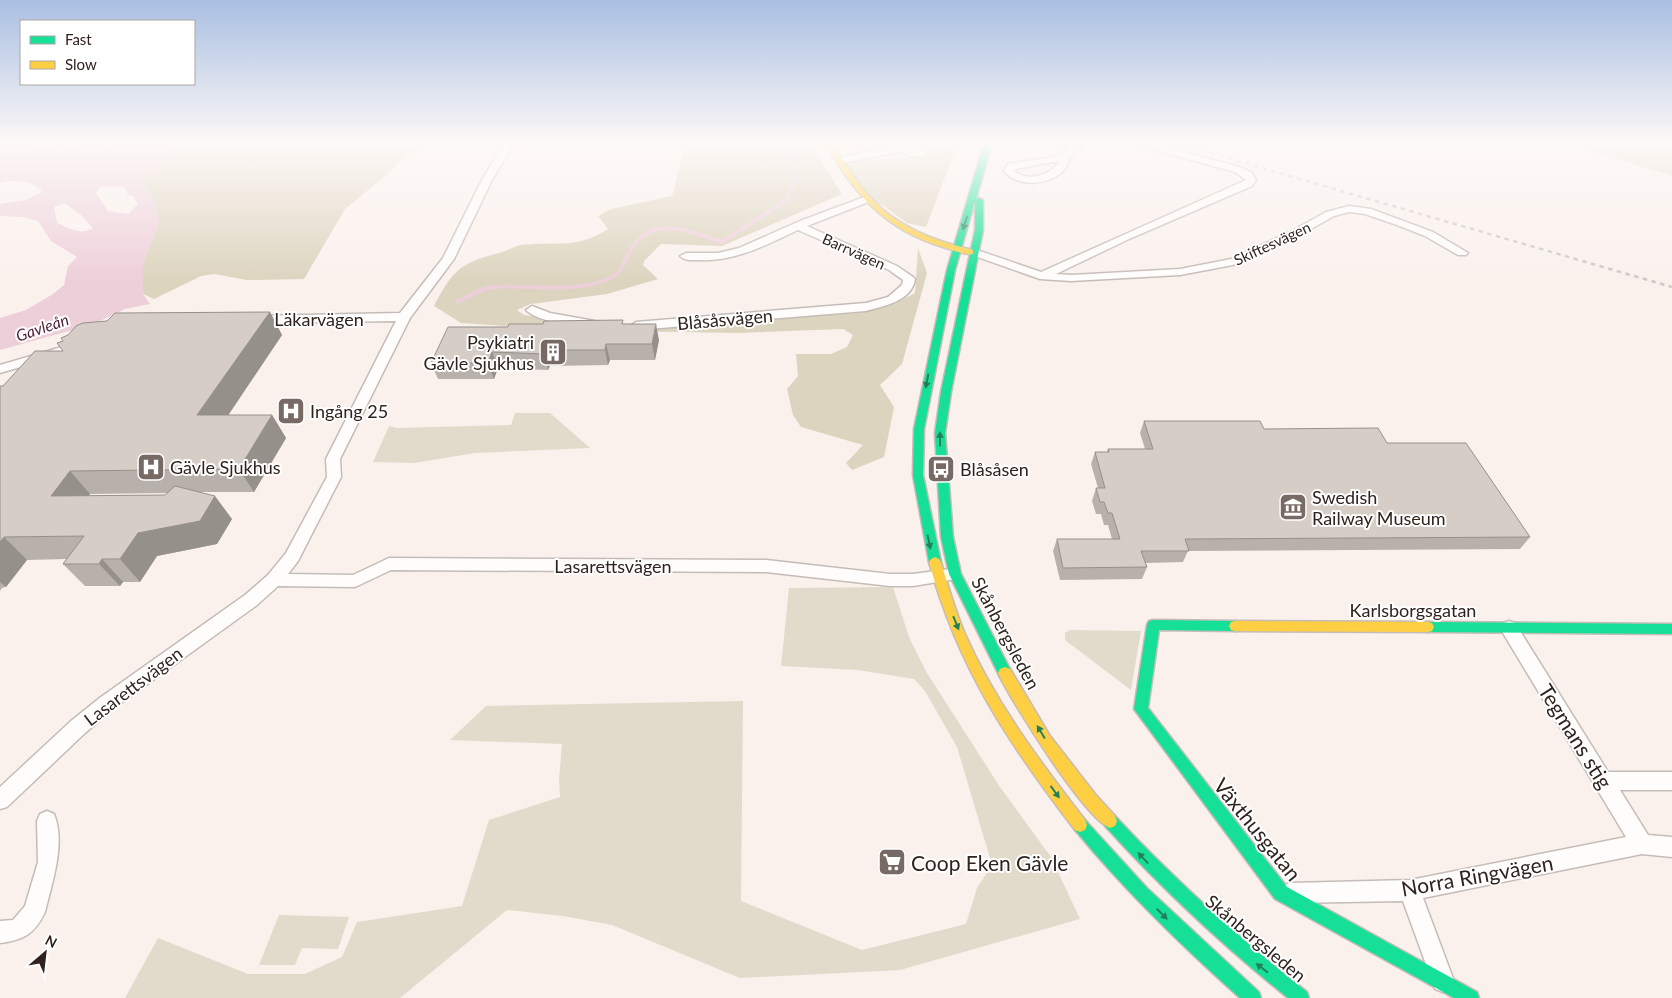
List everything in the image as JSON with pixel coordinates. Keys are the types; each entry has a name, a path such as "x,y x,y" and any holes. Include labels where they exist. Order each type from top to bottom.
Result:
{"street":[{"name":"Lasarettsvägen","path":"0,800 78,727 107,703 251,600 274,580 292,556 334,477 333,459 404,317 448,259 482,190"},
{"path":"861,190 883,216 905,230 956,249 973,252"},
{"name":"Skånbergsleden","path":"976,190 956,249 926,386 917,466 928,538 937,577 975,670 1019,743 1068,811 1129,882 1217,968 1253,998"},
{"name":"Skånbergsleden","path":"980,190 979,230 946,392 940,433 947,537 955,574 1002,668 1045,740 1090,799 1144,859 1195,909 1252,960 1301,998"},
{"path":"1040,276 1124,237 1235,190"},
{"path":"686,256 707,258 742,252 798,226 867,199"},
{"name":"Skiftesvägen","path":"973,252 1040,276 1071,278 1180,272 1234,262 1298,232 1330,214 1349,209 1366,211 1402,222 1429,234 1462,253"},
{"name":"Barrvägen","path":"798,226 893,268 909,280"},
{"name":"Blåsåsvägen","path":"625,327 866,307 892,300 908,286 909,280"},
{"path":"532,310 547,316 604,327"},
{"name":"Läkarvägen","path":"244,319 404,317"},
{"path":"0,370 98,340"},
{"name":"Lasarettsvägen","path":"274,580 355,581 389,564 766,566 890,580 955,574"},
{"name":"Karlsborgsgatan","path":"1153,625 1672,629"},
{"name":"Växthusgatan","path":"1153,625 1141,709 1281,893 1471,998"},
{"name":"Tegmans stig","path":"1509,628 1642,844"},
{"path":"1604,781 1672,780"},
{"path":"0,932 18,930 34,912 48,862 47,821"},
{"name":"Norra Ringvägen","path":"1281,893 1410,890 1642,844 1672,847"},
{"path":"1410,890 1444,982"}],"shaded area":[{"path":"147,190 369,190 345,209 304,279 247,280 214,274 201,276 154,299 143,294 143,263 159,223 154,199"},
{"path":"674,190 839,190 842,194 722,246 661,244 645,260 643,265 658,279 607,294 531,304 517,310 524,315 617,328 861,313 896,303 915,293 918,248 927,273 902,364 880,385 894,407 884,457 852,470 846,463 863,445 801,427 793,415 787,389 798,376 796,354 831,354 847,347 853,335 843,329 738,333 563,330 461,323 434,306 453,276 475,260 521,245 585,240 608,229 598,216 611,209 672,196"},
{"path":"862,190 940,190 926,227 907,223 884,206 868,199"},
{"path":"515,413 550,413 590,448 475,453 414,463 373,462 389,426 397,428 511,425"},
{"path":"893,587 909,637 927,673 1000,787 1051,857 1080,919 900,970 740,978 612,925 563,916 507,910 400,998 125,998 158,938 248,974 305,974 342,957 357,922 462,906 489,820 560,797 559,780 562,744 450,740 486,706 743,701 741,901 862,950 966,924 977,888 992,865 957,747 925,691 914,679 858,670 781,666 789,588"},
{"path":"1070,630 1141,631 1131,690 1065,640 1065,633"},
{"path":"279,915 349,917 338,949 302,948 295,965 259,965"}],"water":[{"name":"Gavleån","path":"40,190 99,190 96,193 108,211 128,214 138,204 134,197 128,195 125,190 147,190 154,199 159,223 143,263 143,294 150,304 125,309 80,328 0,350 0,318 26,310 53,294 64,285 68,266 77,257 51,241 38,221 23,217 0,216 0,204 25,200 42,192","holes":["64,203 80,214 93,228 80,231 57,223 54,207"]}],"building":[{"name":"Gävle Sjukhus","path":"270,312 197,415 272,415 239,469 70,471 51,496 165,495 175,486 215,496 200,521 138,533 120,559 102,559 99,564 63,564 84,536 4,537 0,542 0,386 3,386 35,351 63,351 57,343 63,341 61,338 68,335 76,326 83,323 107,321 115,313"},
{"path":"623,320 622,324 656,324 652,344 606,344 605,350 545,350 544,354 492,352 488,363 431,363 448,327 508,327 509,324 543,324 544,321"},
{"name":"Swedish Railway Museum","path":"1144,421 1260,421 1264,429 1378,428 1387,443 1466,443 1530,537 1185,539 1189,551 1141,551 1147,567 1063,568 1057,539 1120,539 1112,513 1108,513 1104,502 1100,502 1096,488 1105,488 1095,452 1109,452 1108,449 1153,449"}],"waterway":[{"path":"457,302 492,287 564,288 579,287 606,280 620,270 637,242 647,233 658,229 683,230 722,242 788,199 791,190"}],"railway":[{"path":"1336,190 1672,287"}],"traffic: fast":[{"path":"935,562 918,475 919,429 951,270 974,190"},
{"path":"979,200 979,230 946,392 940,433 947,537 955,574 1005,673"},
{"path":"1235,626 1153,625 1141,709 1281,893 1471,998"},
{"path":"1428,627 1672,629"},
{"path":"1110,821 1201,914 1301,998"},
{"path":"1080,825 1141,894 1253,998"}],"traffic: slow":[{"path":"860,190 868,200 890,220 902,227 928,240 970,252"},
{"path":"935,562 945,598 959,633 993,701 1034,765 1080,825"},
{"path":"1235,626 1428,627"},
{"path":"1005,673 1045,740 1090,799 1110,821"}],"place":[{"name":"Psykiatri Gävle Sjukhus","path":"553,352"},
{"name":"Ingång 25","path":"291,411"},
{"name":"Gävle Sjukhus","path":"151,467"},
{"name":"Blåsåsen","path":"941,469"},
{"name":"Swedish Railway Museum","path":"1293,507"},
{"name":"Coop Eken Gävle","path":"892,862"}]}
